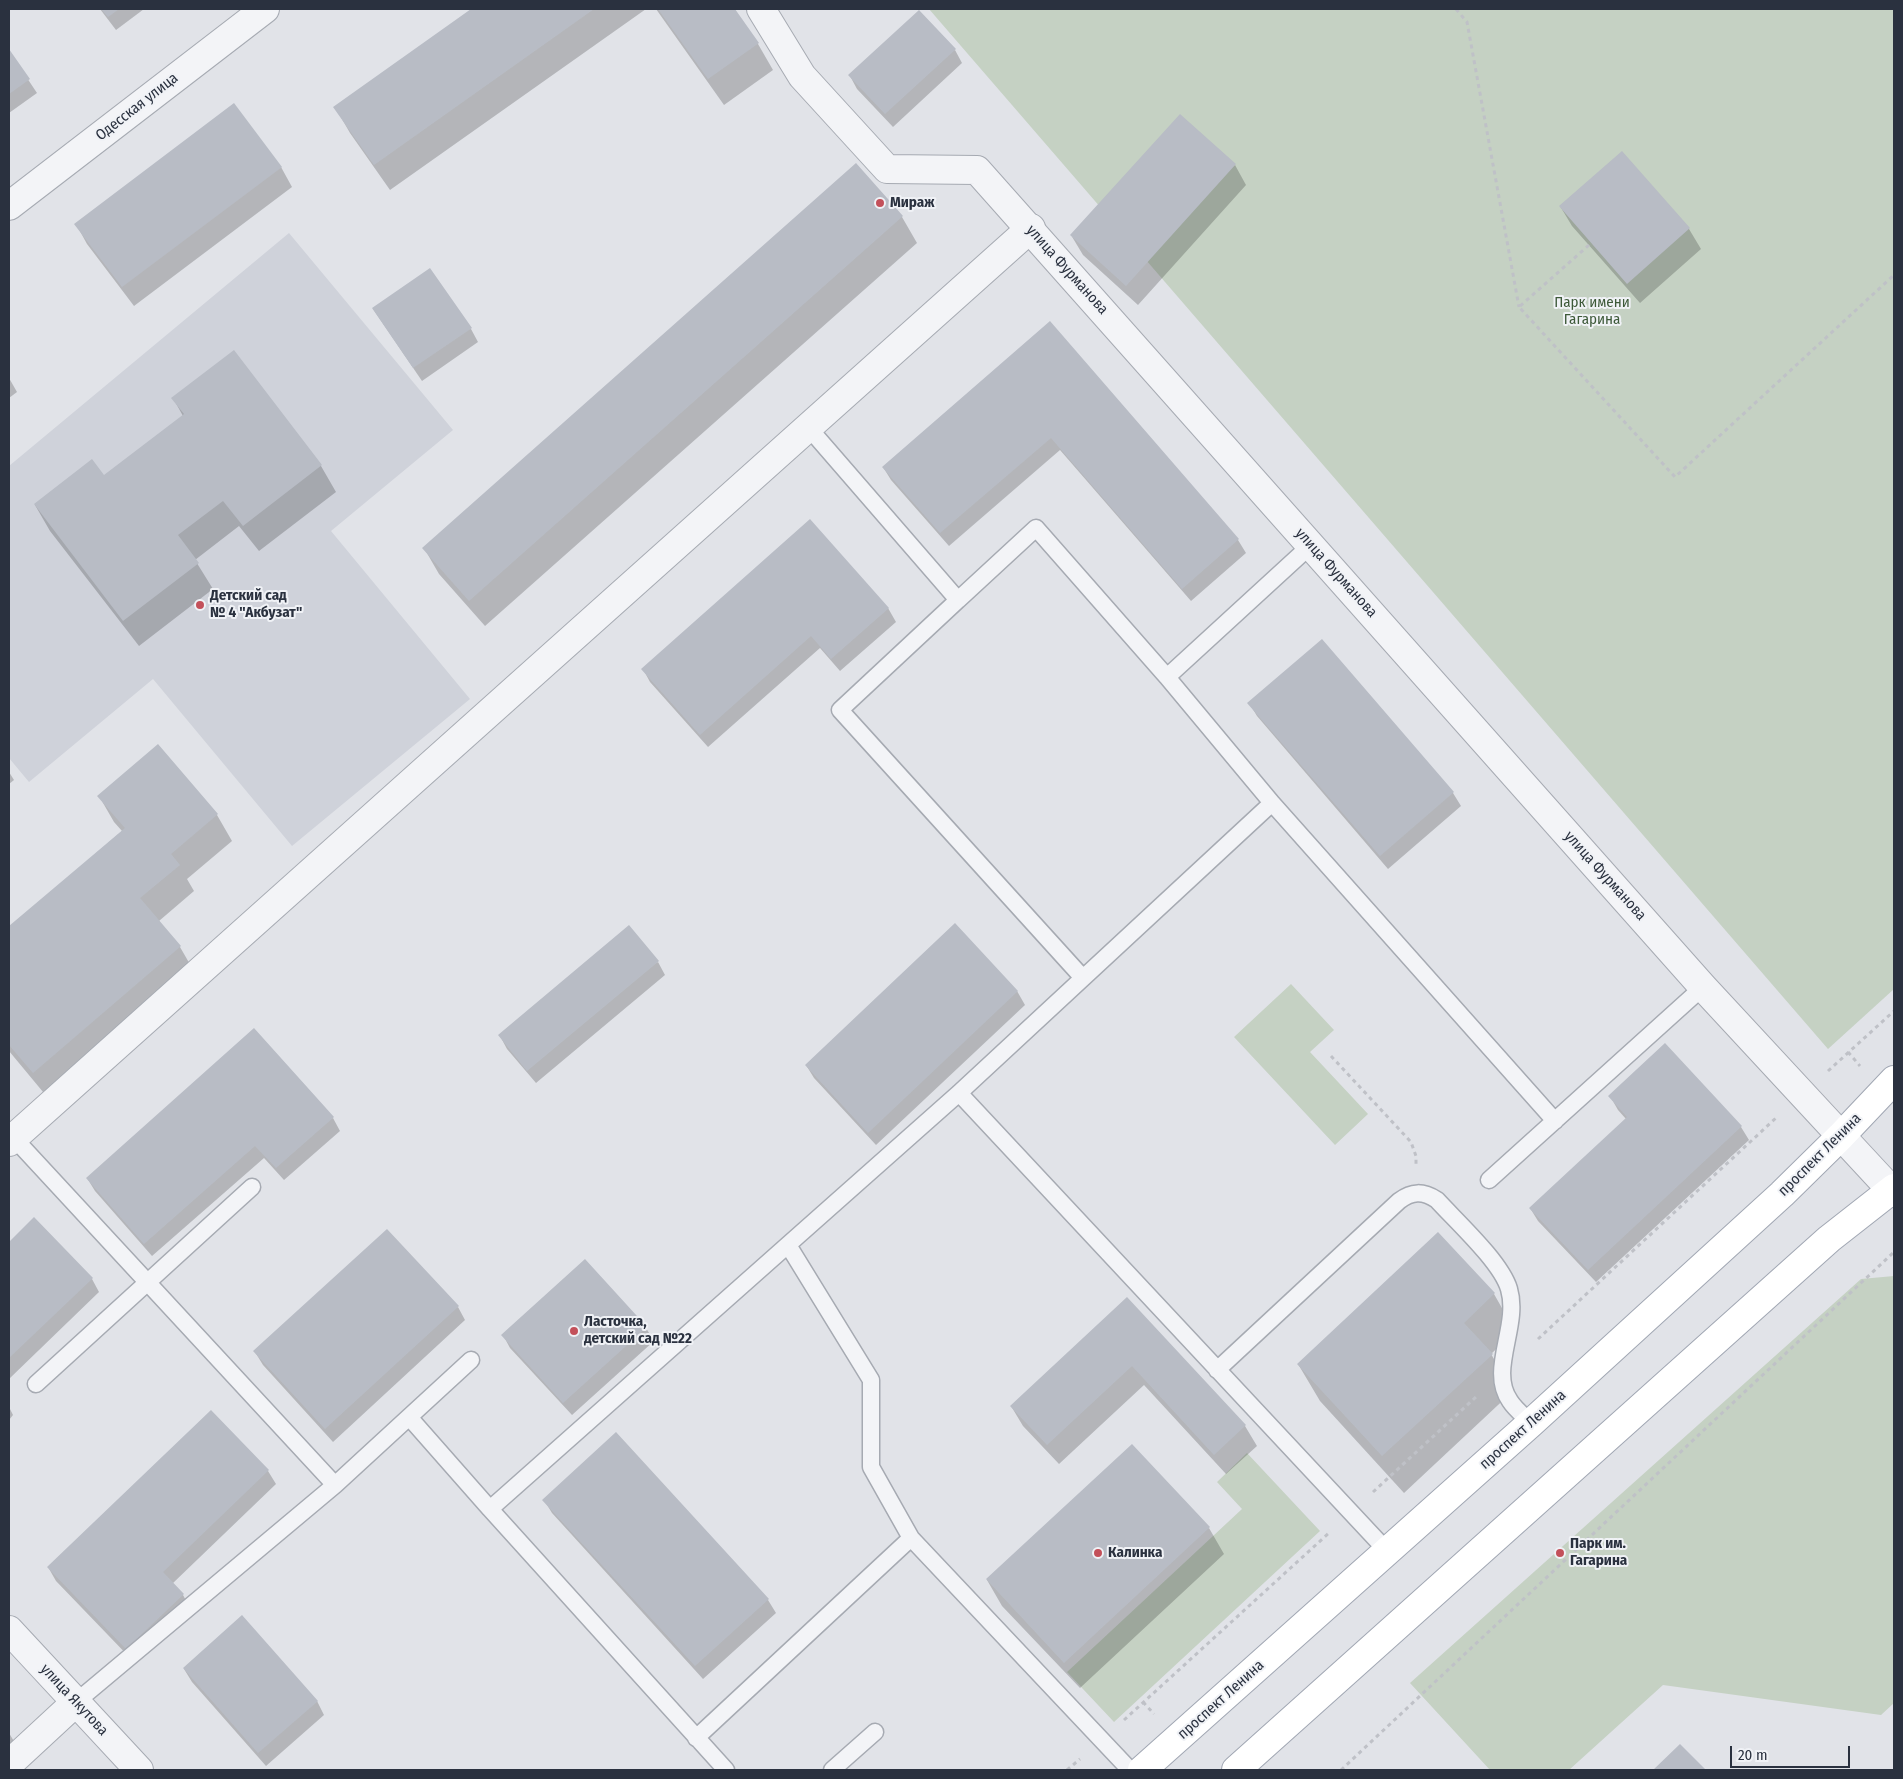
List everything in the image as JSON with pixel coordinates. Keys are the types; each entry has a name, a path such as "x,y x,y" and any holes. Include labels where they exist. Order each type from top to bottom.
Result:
{"main road":[{"name":"проспект Ленина","path":"1142,1770 1388,1552 1782,1194 1894,1080"},
{"path":"1236,1770 1829,1239 1893,1190"}],"street":[{"name":"Одесская улица","path":"9,206 265,9"},
{"name":"улица Фурманова","path":"761,9 802,76 887,169 977,170 1031,228 1703,987 1893,1190"},
{"path":"11,1140 1031,228"},
{"name":"улица Якутова","path":"9,1630 139,1770"},
{"path":"9,1764 76,1702"}],"lane":[{"path":"808,427 958,600"},
{"path":"1083,978 840,710 1036,528 1167,677 1272,803 1554,1120"},
{"path":"1167,677 1311,545"},
{"path":"490,1509 959,1093 1272,803"},
{"path":"1489,1180 1703,987"},
{"path":"959,1093 1350,1514 1388,1552"},
{"path":"11,1140 148,1282 335,1485"},
{"path":"36,1384 252,1188"},
{"path":"1217,1370 1399,1201 1417,1192 1427,1194 1436,1200 1498,1267 1508,1287 1512,1300 1512,1314 1501,1374 1505,1392 1510,1401 1531,1423"},
{"path":"788,1245 871,1380 871,1467 912,1538 1130,1770"},
{"path":"76,1702 335,1485 471,1360"},
{"path":"409,1417 726,1770"},
{"path":"696,1738 912,1538"},
{"path":"832,1770 875,1732"}],"path":[{"path":"1456,9 1467,22 1519,307 1675,477 1894,275"},
{"path":"1519,307 1589,245"},
{"path":"1067,1770 1350,1514 1802,1094 1894,1011"},
{"path":"1848,1052 1864,1070"},
{"path":"1331,1056 1411,1142 1416,1156 1417,1192"},
{"path":"1341,1770 1894,1252"},
{"path":"1143,1702 1160,1720"}],"shaded area":[{"name":"Детский сад № 4 \"Акбузат\"","path":"289,233 453,430 331,531 470,699 292,846 153,679 29,782 9,758 9,466"}],"green space":[{"name":"Парк имени Гагарина","path":"929,9 1894,9 1894,989 1828,1049"},
{"path":"1291,984 1334,1030 1310,1052 1368,1114 1335,1145 1234,1037"},
{"path":"1894,1276 1894,1703 1881,1715 1663,1685 1569,1770 1490,1770 1410,1683 1861,1279"},
{"path":"1247,1453 1320,1531 1114,1722 1067,1672 1242,1509 1217,1482"}],"building":[{"path":"101,9 119,9 108,17"},
{"path":"471,9 594,9 374,165 333,107"},
{"path":"658,9 735,9 759,43 708,79"},
{"path":"919,10 956,49 885,114 848,75"},
{"path":"9,49 30,79 9,94"},
{"path":"234,103 282,167 122,287 74,224"},
{"path":"1180,114 1236,164 1126,286 1070,235"},
{"path":"1622,151 1690,228 1627,284 1559,206"},
{"path":"856,163 903,216 469,601 422,548"},
{"path":"430,268 472,328 413,368 372,308"},
{"path":"1050,321 1239,539 1182,589 1051,438 940,533 882,467"},
{"path":"234,350 322,465 243,526 223,501 178,535 199,563 123,621 34,504 92,459 104,475 184,414 171,398"},
{"path":"810,519 889,608 831,659 811,636 700,735 641,669"},
{"path":"1322,639 1454,792 1380,856 1247,703"},
{"path":"158,744 218,814 171,854 180,865 140,898 181,946 33,1073 9,1045 9,926 125,828 97,796"},
{"path":"955,923 1018,991 868,1133 805,1065"},
{"path":"629,925 659,961 527,1071 498,1035"},
{"path":"254,1028 334,1117 276,1168 255,1146 144,1244 86,1178"},
{"path":"1665,1043 1742,1126 1588,1270 1529,1208 1627,1117 1608,1096"},
{"path":"34,1217 93,1278 9,1358 9,1242"},
{"path":"387,1229 459,1306 325,1429 253,1351"},
{"path":"1438,1232 1495,1293 1464,1323 1493,1354 1382,1456 1297,1364"},
{"name":"Ласточка, детский сад №22","path":"585,1259 647,1327 563,1403 501,1335"},
{"path":"1127,1297 1246,1425 1214,1455 1132,1366 1047,1445 1010,1406"},
{"path":"211,1410 269,1470 163,1572 184,1594 126,1649 47,1567"},
{"path":"616,1432 769,1599 695,1666 542,1500"},
{"path":"1132,1444 1210,1527 1064,1663 986,1579"},
{"path":"242,1615 318,1701 258,1753 183,1668"},
{"path":"1680,1744 1706,1770 1653,1770"}],"place":[{"name":"Мираж","path":"880,203"},
{"name":"Детский сад № 4 \"Акбузат\"","path":"200,605"},
{"name":"Ласточка, детский сад №22","path":"574,1331"},
{"name":"Калинка","path":"1098,1553"},
{"name":"Парк им. Гагарина","path":"1560,1553"}]}
